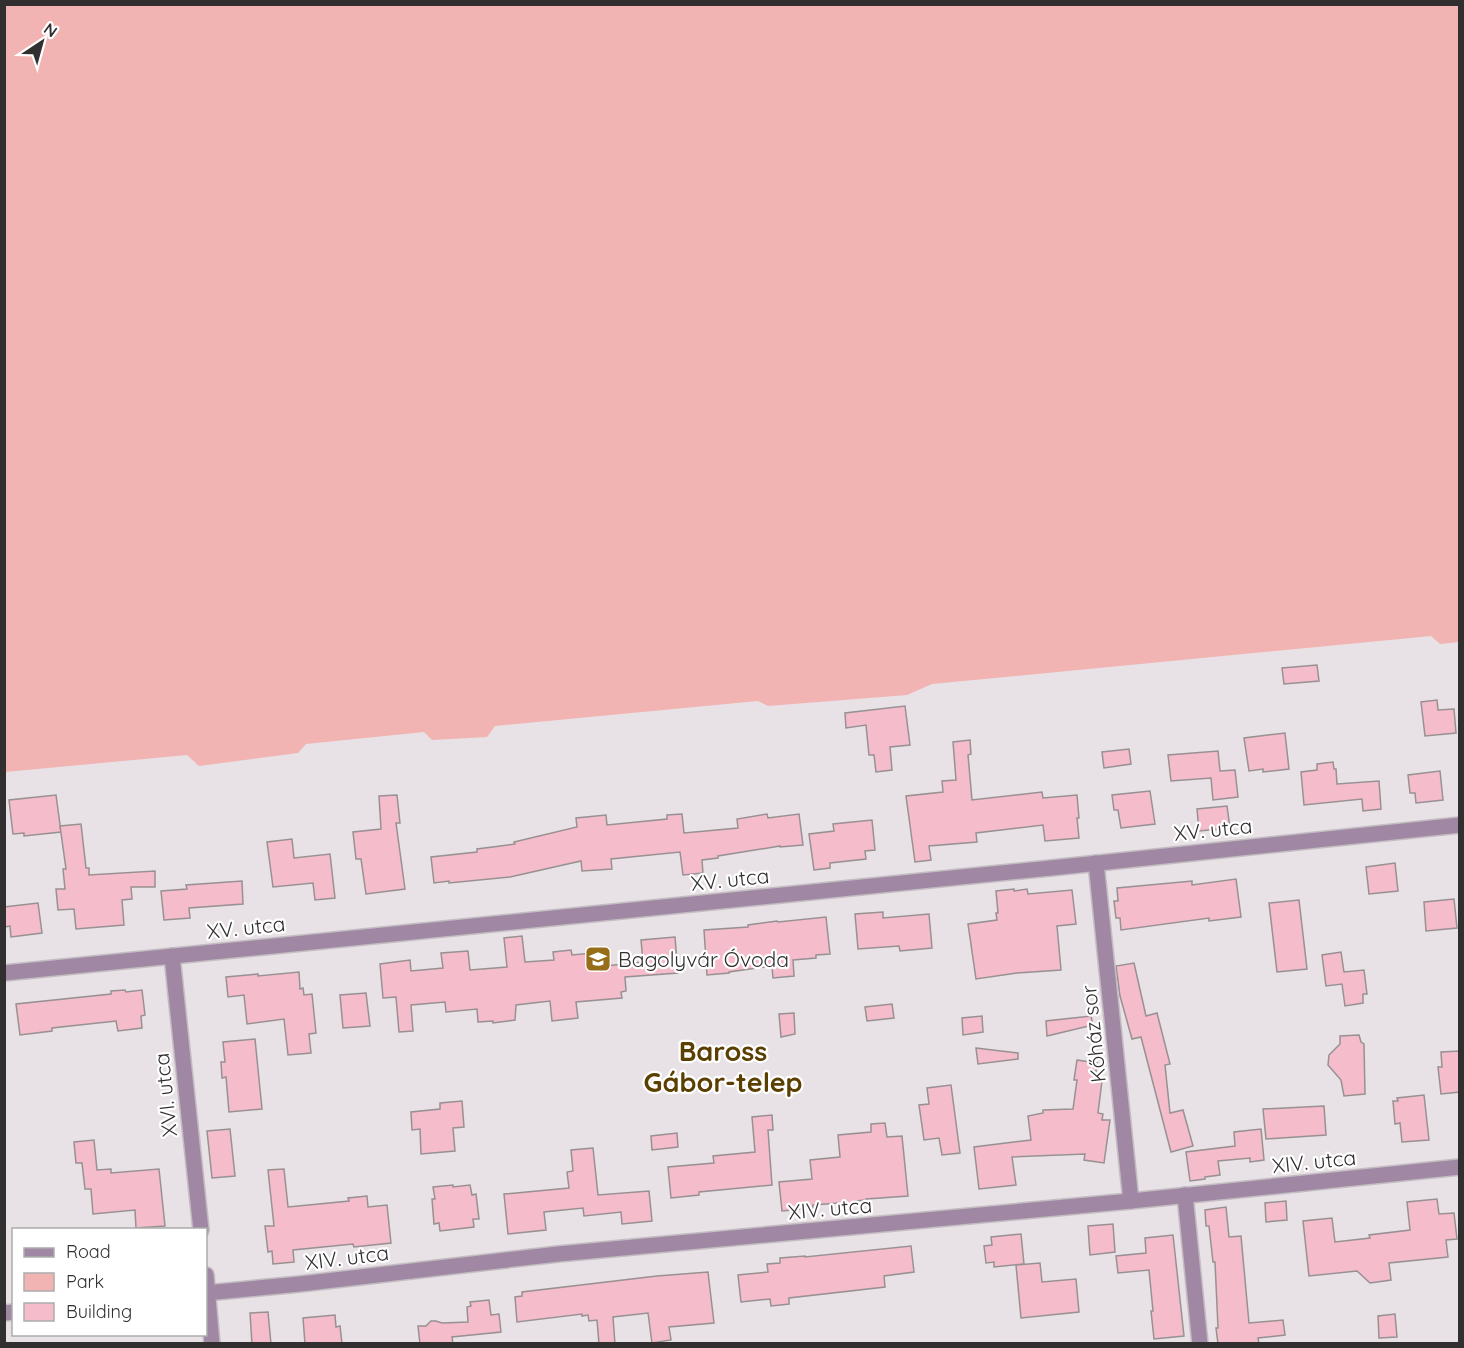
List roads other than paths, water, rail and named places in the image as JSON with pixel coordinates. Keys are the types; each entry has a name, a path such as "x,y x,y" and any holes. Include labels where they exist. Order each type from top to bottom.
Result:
{"street":[{"name":"XV. utca","path":"4,973 1460,825"},
{"name":"Kőház sor","path":"1096,863 1131,1202"},
{"name":"XVI. utca","path":"172,956 201,1228"},
{"name":"XIV. utca","path":"207,1292 300,1284 558,1254 1131,1202 1460,1167"},
{"path":"1185,1195 1200,1344"},
{"path":"207,1301 212,1344"}],"place":[{"name":"Bagolyvár Óvoda","path":"598,959"}],"district":[{"name":"Baross Gábor-telep","path":"723,1066"}]}
